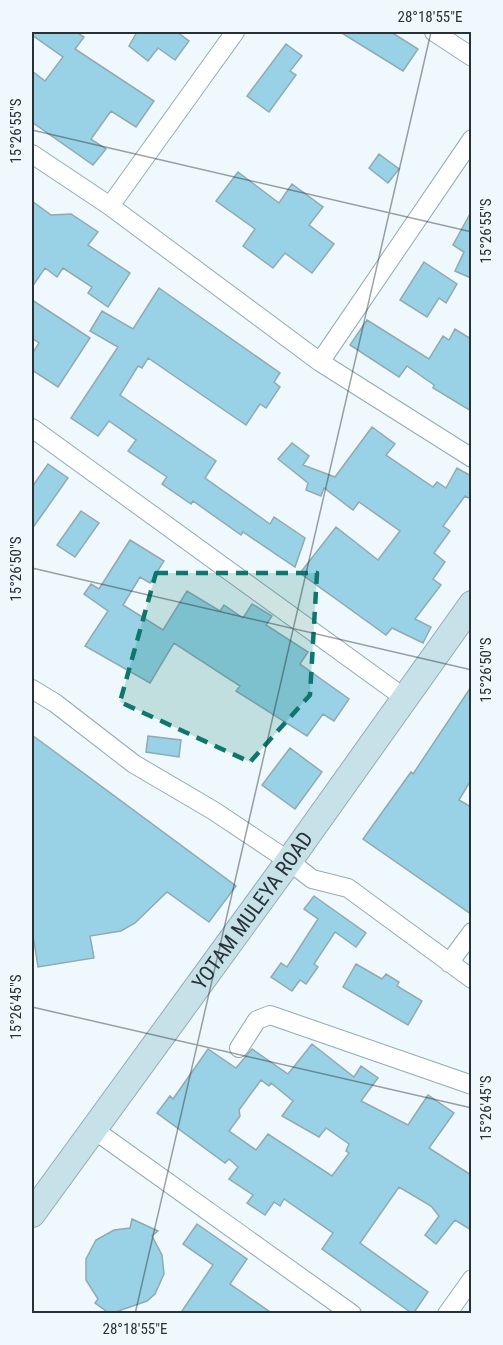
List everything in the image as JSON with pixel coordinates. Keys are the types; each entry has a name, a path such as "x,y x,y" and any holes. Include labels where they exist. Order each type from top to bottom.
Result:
{"street":[{"path":"110,206 235,32"},
{"path":"434,32 471,57"},
{"path":"320,362 471,139"},
{"path":"32,154 110,206 320,362 471,458"},
{"path":"32,428 406,699"},
{"name":"YOTAM MULEYA ROAD","path":"32,1214 406,699 471,604"},
{"path":"32,689 64,710 134,764 174,786 320,883 348,888 471,979"},
{"path":"449,963 471,932"},
{"path":"239,1048 257,1020 270,1015 471,1085"},
{"path":"93,1129 244,1234 351,1314"},
{"path":"447,1314 471,1279"}],"highlighted area":[{"path":"156,573 317,573 310,695 250,762 120,702"}],"building":[{"path":"32,32 76,32 84,37 75,49 154,101 136,127 111,111 91,139 106,149 93,165 32,122 32,71 45,81 63,57 32,35"},
{"path":"137,32 177,32 189,41 175,60 158,48 148,61 129,46"},
{"path":"340,32 391,32 418,49 403,71"},
{"path":"286,44 302,56 290,71 296,75 269,112 247,96"},
{"path":"379,154 399,169 388,183 369,168"},
{"path":"238,172 279,203 292,184 323,207 309,225 334,244 312,273 285,253 273,268 243,246 255,229 216,201"},
{"path":"32,201 51,215 71,214 98,232 88,245 130,273 108,307 88,293 92,287 63,268 57,277 45,268 32,287"},
{"path":"471,212 471,278 455,271 464,252 453,245"},
{"path":"424,262 457,284 446,303 439,298 427,317 400,300"},
{"path":"159,288 280,373 274,382 280,387 266,408 260,404 246,425 148,358 142,368 138,366 120,395 216,461 205,478 270,524 274,517 305,538 295,567 243,532 241,535 193,501 191,504 162,484 167,477 128,451 136,440 109,421 98,436 71,418 118,347 90,331 102,311 133,329"},
{"path":"32,300 90,338 58,387 32,370 32,354 39,343 32,338"},
{"path":"367,320 429,359 443,336 449,340 455,329 471,339 471,411 433,388 434,385 407,366 399,377 350,345"},
{"path":"372,427 395,444 386,455 433,487 437,482 446,488 457,468 471,476 471,499 465,496 443,526 450,531 434,553 445,562 433,579 441,585 415,619 431,627 423,643 392,628 386,635 300,573 336,527 378,560 400,531 359,502 353,510 324,488 321,496 306,490 308,483 278,459 292,443 309,456 303,465 335,477"},
{"path":"48,464 68,478 32,529 32,487"},
{"path":"81,511 99,523 75,557 57,545"},
{"path":"130,540 164,561 150,583 140,577 123,605 163,630 187,591 220,611 224,605 243,618 252,604 272,616 266,625 308,652 300,664 349,699 334,721 323,714 307,736 236,691 240,686 174,643 150,683 85,646 108,611 84,594 91,584 99,589"},
{"path":"471,687 471,780 459,800 471,807 471,914 363,839 411,772 413,774"},
{"path":"32,735 236,886 209,922 167,892 135,923 121,931 90,936 94,958 38,967 34,941 32,941"},
{"path":"148,736 181,740 179,757 146,752"},
{"path":"290,748 322,772 295,809 262,785"},
{"path":"314,896 366,933 356,947 335,932 314,964 318,967 306,984 300,980 292,991 271,977 281,963 287,967 318,919 304,909"},
{"path":"356,964 382,979 386,974 399,982 397,986 422,1001 408,1025 343,987"},
{"path":"312,1044 354,1077 361,1066 378,1078 361,1101 408,1125 428,1095 454,1113 429,1148 471,1175 471,1230 455,1220 436,1244 425,1235 439,1216 431,1206 399,1187 360,1243 428,1292 413,1314 322,1249 333,1233 284,1199 280,1206 274,1202 265,1215 247,1203 253,1195 229,1179 238,1167 229,1159 225,1163 157,1113 170,1096 173,1099 208,1049 236,1068 252,1049 288,1074","holes":["261,1080 269,1086 271,1083 293,1101 282,1116 319,1137 326,1128 349,1144 346,1151 349,1153 332,1176 268,1134 256,1150 229,1131 240,1116 239,1110"]},
{"path":"132,1219 158,1231 152,1236 162,1255 164,1274 155,1294 147,1301 110,1314 95,1303 98,1299 86,1280 86,1259 96,1240 114,1230 130,1228"},
{"path":"197,1224 247,1259 230,1284 273,1314 180,1314 213,1265 183,1244"}]}
